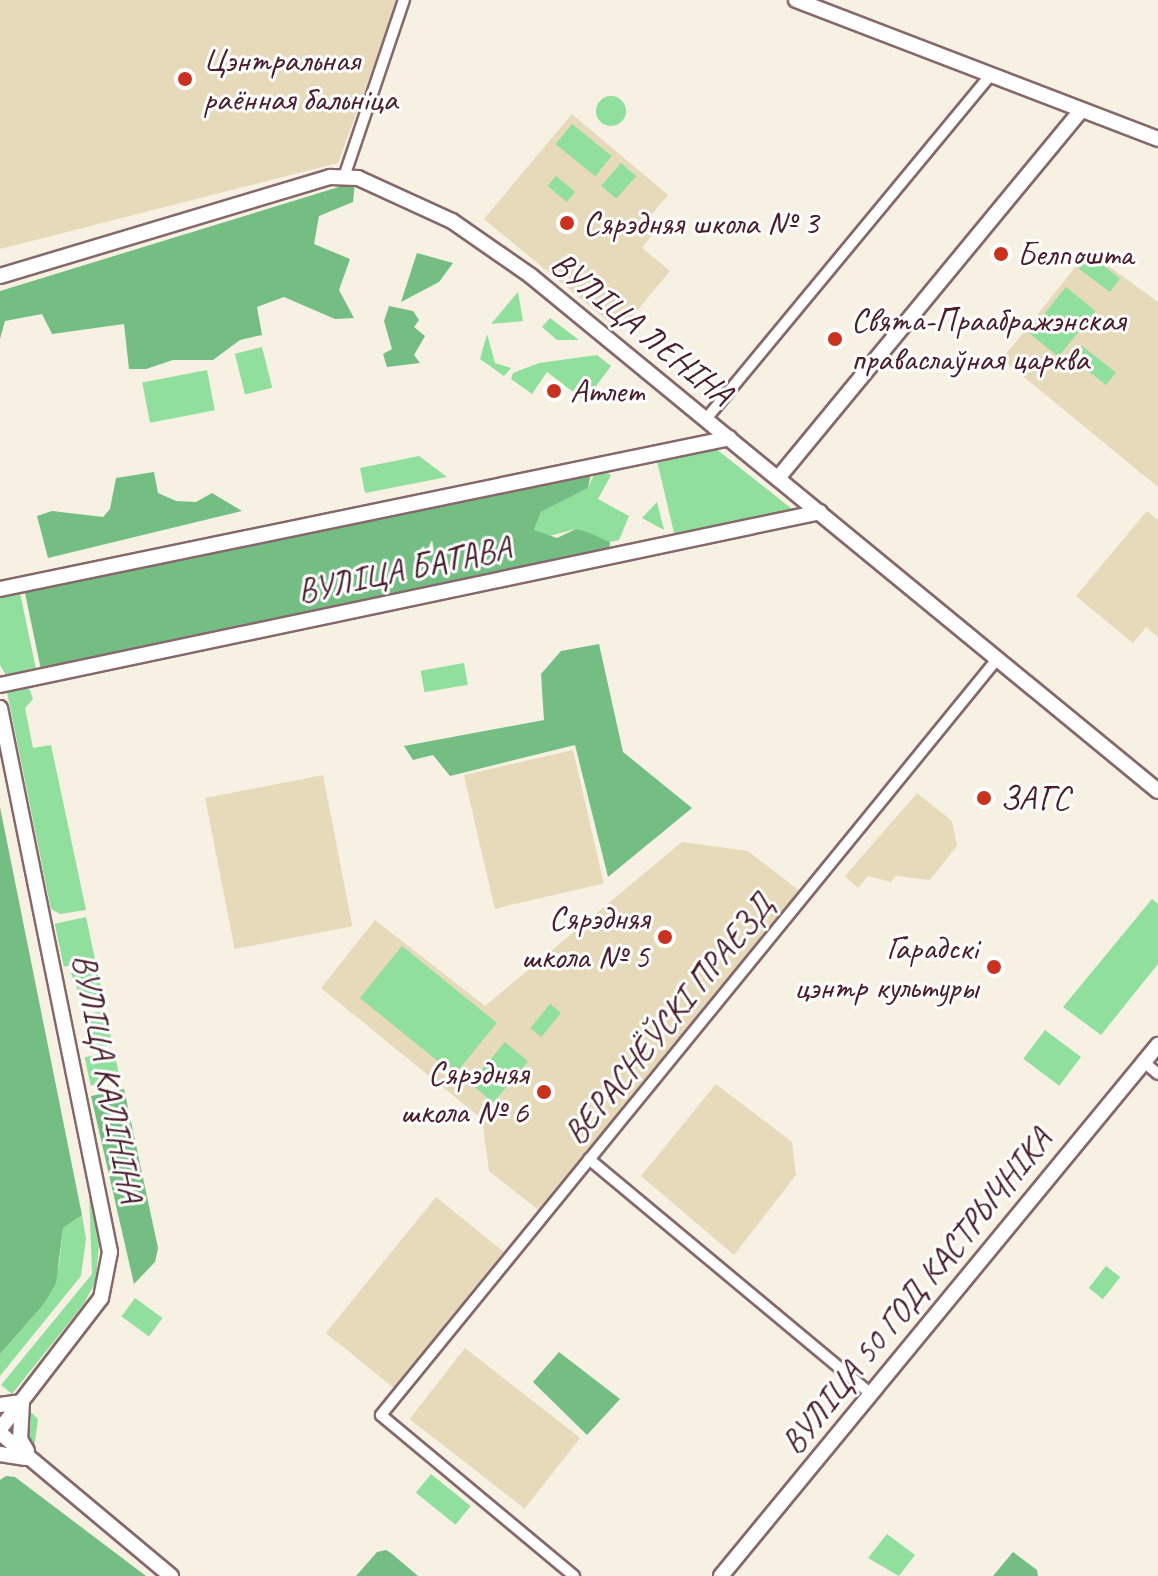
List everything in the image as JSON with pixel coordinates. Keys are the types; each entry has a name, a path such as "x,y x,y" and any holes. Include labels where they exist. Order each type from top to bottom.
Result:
{"street":[{"path":"0,276 345,174 404,0"},
{"path":"796,0 815,3 990,76 1158,139"},
{"path":"706,419 990,76"},
{"path":"778,478 1081,111"},
{"name":"ВУЛІЦА ЛЕНІНА","path":"345,174 483,239 1158,791"},
{"path":"0,589 730,438"},
{"name":"ВУЛІЦА БАТАВА","path":"0,685 820,512"},
{"name":"ВЕРАСНЁЎСКІ ПРАЕЗД","path":"574,1576 381,1415 998,658"},
{"name":"ВУЛІЦА КАЛІНІНА","path":"0,708 110,1252 101,1298 0,1431"},
{"name":"ВУЛІЦА 50 ГОД КАСТРЫЧНІКА","path":"721,1576 1158,1045"},
{"path":"1144,1062 1158,1074"},
{"path":"589,1159 871,1394"},
{"path":"0,1405 22,1402 20,1439 30,1459"},
{"path":"0,1431 171,1576"},
{"path":"0,1454 30,1459"}],"shaded area":[{"name":"Цэнтральная раённая бальніца","path":"0,0 398,0 338,163 0,249"},
{"name":"Сярэдняя школа № 3","path":"572,114 668,195 642,226 652,235 642,248 670,271 620,331 484,219"},
{"path":"1088,251 1158,302 1158,487 1002,359"},
{"path":"1147,511 1158,520 1158,637 1146,627 1133,643 1076,596"},
{"path":"573,750 604,883 495,909 464,775"},
{"path":"323,775 352,926 235,949 205,798"},
{"path":"917,793 952,821 957,846 930,880 896,876 891,882 868,876 858,888 845,876"},
{"path":"682,842 748,851 801,892 541,1212 489,1171 482,1119 321,988 375,920 485,1006"},
{"path":"716,1084 792,1142 796,1175 734,1255 641,1176"},
{"path":"436,1197 504,1252 393,1388 326,1333"},
{"path":"465,1348 580,1438 525,1509 410,1419"}],"green space":[{"path":"611,96 617,97 625,105 625,117 617,125 611,126 605,125 597,117 596,111 597,105 605,97"},
{"path":"572,124 612,156 595,176 556,144"},
{"path":"621,163 636,176 616,199 601,186"},
{"path":"556,176 575,192 567,202 548,186"},
{"path":"355,182 353,202 319,216 314,244 350,259 339,290 354,318 335,319 284,297 257,307 262,335 240,340 213,360 173,360 146,369 129,369 124,324 52,334 42,314 5,321 0,339 0,291"},
{"path":"417,253 453,263 439,282 401,302"},
{"path":"1089,255 1120,278 1110,292 1079,269"},
{"path":"1066,287 1096,311 1058,357 1029,333"},
{"path":"518,292 523,321 491,324"},
{"path":"389,306 413,311 419,320 414,327 425,336 414,355 420,363 387,367 383,354 392,349 384,321"},
{"path":"550,318 579,340 557,340 542,327"},
{"path":"487,334 495,363 511,368 504,376 480,359"},
{"path":"1082,346 1116,372 1106,385 1072,359"},
{"path":"262,347 272,388 245,395 235,354"},
{"path":"597,355 611,366 585,401 547,372 532,394 511,379 513,373 539,363"},
{"path":"207,370 215,410 150,423 142,383"},
{"path":"715,448 793,510 675,537 657,461"},
{"path":"419,456 447,477 365,493 360,468"},
{"path":"597,468 611,475 598,499 629,516 619,540 610,542 576,529 545,537 534,530 541,512 588,488"},
{"path":"154,472 158,493 176,501 196,502 212,493 242,511 48,558 37,516 52,511 103,517 110,509 116,478"},
{"path":"591,473 588,488 541,512 534,530 557,538 576,529 587,532 610,542 609,552 41,670 24,588"},
{"path":"657,502 664,530 642,518"},
{"path":"20,593 36,669 7,677 0,665 0,594"},
{"path":"599,644 623,752 692,808 608,877 575,745 450,776 433,755 413,760 404,746 544,720 541,674 561,651"},
{"path":"464,663 468,685 424,692 421,671"},
{"path":"22,687 30,690 33,699 25,708 33,748 51,745 86,910 60,914 51,909 7,692"},
{"path":"0,807 82,1215 63,1228 56,1283 44,1304 0,1354"},
{"path":"1152,899 1158,904 1158,964 1101,1035 1063,1007"},
{"path":"86,917 95,960 64,967 55,924"},
{"path":"402,946 497,1023 455,1075 360,998"},
{"path":"96,968 105,1002 85,1008 71,973"},
{"path":"550,1004 561,1013 541,1037 530,1028"},
{"path":"107,1011 112,1045 91,1048 86,1014"},
{"path":"1045,1030 1081,1057 1059,1086 1023,1059"},
{"path":"505,1042 528,1061 493,1103 470,1083"},
{"path":"114,1051 120,1079 91,1086 85,1057"},
{"path":"124,1089 158,1248 155,1262 134,1284 91,1096"},
{"path":"89,1191 99,1244 96,1281 83,1305 12,1394 1,1385 92,1274"},
{"path":"82,1215 86,1239 81,1276 0,1376 0,1354 44,1304 59,1265 63,1228"},
{"path":"1106,1266 1120,1277 1103,1299 1089,1288"},
{"path":"135,1298 163,1318 149,1337 121,1317"},
{"path":"559,1352 620,1399 587,1435 533,1382"},
{"path":"32,1413 38,1419 34,1450 26,1442 27,1414"},
{"path":"431,1474 471,1506 456,1525 416,1493"},
{"path":"6,1476 15,1477 146,1576 0,1576 0,1480"},
{"path":"887,1534 915,1555 899,1576 868,1558"},
{"path":"386,1550 418,1576 356,1576 377,1552"},
{"path":"1013,1552 1037,1570 1038,1576 993,1576"}],"place":[{"name":"Цэнтральная раённая бальніца","path":"185,79"},
{"name":"Сярэдняя школа № 3","path":"567,223"},
{"name":"Белпошта","path":"1001,254"},
{"name":"Свята-Праабражэнская праваслаўная царква","path":"835,339"},
{"name":"Атлет","path":"554,391"},
{"name":"ЗАГС","path":"984,798"},
{"name":"Сярэдняя школа № 5","path":"665,937"},
{"name":"Гарадскі цэнтр культуры","path":"994,967"},
{"name":"Сярэдняя школа № 6","path":"544,1092"}]}
